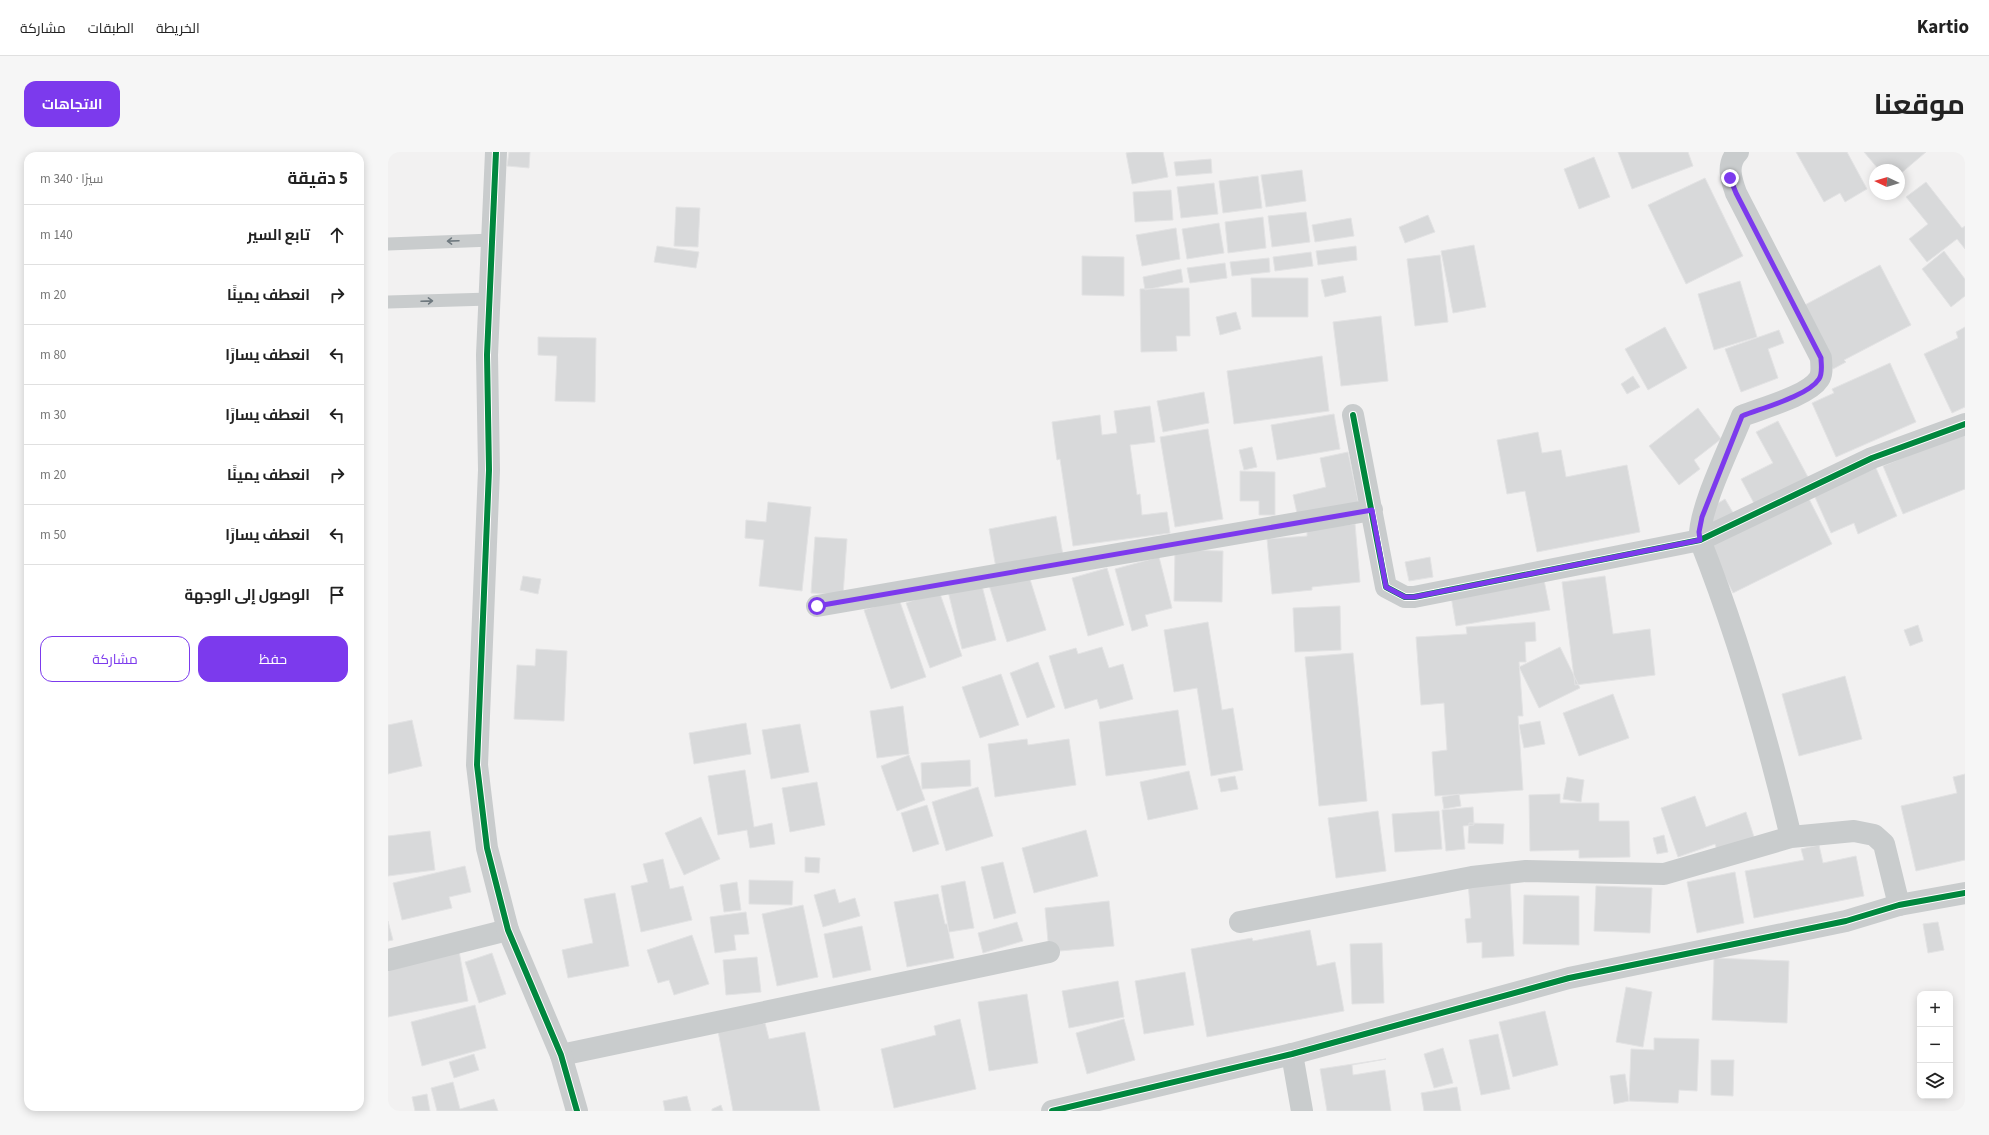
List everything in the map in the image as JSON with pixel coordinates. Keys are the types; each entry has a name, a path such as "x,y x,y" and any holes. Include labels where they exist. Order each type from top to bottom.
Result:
{"street":[{"path":"496,152 487,355 489,470 478,765 487,848 508,930 561,1055 577,1111"},
{"path":"1738,152 1730,167 1730,178 1736,193 1821,358 1822,374 1807,391 1742,416 1702,517 1699,532 1700,540 1719,588 1767,745 1791,837"},
{"path":"1353,415 1386,587 1405,597 1414,597 1700,540 1872,458 1965,424"},
{"path":"817,606 1372,510"},
{"path":"1240,922 1472,877 1526,871 1664,874 1791,837 1854,832 1874,835 1884,844 1899,905"},
{"path":"1052,1111 1292,1054 1569,978 1846,921 1899,905 1965,893"},
{"path":"388,960 508,930"},
{"path":"561,1055 1049,952"},
{"path":"1292,1054 1302,1111"}],"lane":[{"path":"388,244 492,240"},
{"path":"388,302 490,299"}],"building":[{"path":"509,152 530,152 529,168 507,166"},
{"path":"1163,152 1168,177 1132,184 1126,153"},
{"path":"1618,152 1688,152 1693,166 1632,189"},
{"path":"1796,152 1847,152 1867,189 1845,202 1840,193 1824,202"},
{"path":"1864,152 1926,152 1905,170 1905,164 1874,164"},
{"path":"1594,157 1610,197 1579,209 1564,169"},
{"path":"1211,159 1212,173 1176,176 1174,162"},
{"path":"1302,170 1306,201 1266,207 1261,175"},
{"path":"1258,176 1262,208 1223,213 1219,181"},
{"path":"1705,178 1743,256 1686,284 1648,205"},
{"path":"1926,182 1962,228 1965,226 1965,249 1957,239 1927,262 1909,239 1928,224 1906,197"},
{"path":"1214,183 1218,214 1181,218 1177,187"},
{"path":"1171,190 1173,220 1135,222 1133,192"},
{"path":"676,207 700,208 698,247 674,246"},
{"path":"1306,212 1310,242 1272,247 1268,216"},
{"path":"1428,215 1435,232 1405,243 1399,227"},
{"path":"1263,217 1266,248 1228,253 1225,222"},
{"path":"1351,218 1354,236 1315,242 1312,225"},
{"path":"1219,223 1224,253 1187,259 1182,229"},
{"path":"1176,228 1180,259 1142,266 1136,235"},
{"path":"1474,245 1486,307 1453,313 1441,251"},
{"path":"657,246 699,252 696,268 654,262"},
{"path":"1356,246 1357,260 1318,265 1316,251"},
{"path":"1944,251 1965,279 1965,296 1951,307 1922,269"},
{"path":"1311,252 1313,266 1275,271 1273,257"},
{"path":"1440,255 1448,322 1415,326 1407,259"},
{"path":"1082,256 1124,257 1124,296 1082,295"},
{"path":"1269,258 1270,272 1232,276 1230,262"},
{"path":"1225,263 1227,278 1190,283 1187,268"},
{"path":"1880,265 1911,325 1844,360 1846,362 1833,369 1801,307"},
{"path":"1181,269 1183,282 1145,290 1143,277"},
{"path":"1343,276 1346,292 1325,297 1321,280"},
{"path":"1251,278 1308,278 1308,317 1252,317"},
{"path":"1740,281 1757,337 1714,350 1698,294"},
{"path":"1189,288 1190,336 1176,336 1177,351 1141,352 1140,289"},
{"path":"1236,312 1241,329 1220,335 1216,317"},
{"path":"1381,316 1388,381 1341,386 1333,322"},
{"path":"1665,327 1687,368 1648,390 1625,349"},
{"path":"1965,327 1965,407 1952,413 1924,354 1958,338 1956,332"},
{"path":"1779,330 1784,343 1768,349 1778,378 1741,392 1725,349"},
{"path":"538,337 596,338 595,402 555,401 557,356 538,355"},
{"path":"1322,356 1329,411 1234,424 1227,371"},
{"path":"1890,363 1916,422 1836,457 1812,403 1834,393 1832,389"},
{"path":"1633,376 1640,387 1627,394 1621,384"},
{"path":"1204,392 1209,423 1163,432 1157,401"},
{"path":"1150,406 1155,442 1130,445 1137,495 1140,494 1142,515 1167,512 1170,533 1073,546 1060,459 1057,460 1052,422 1100,415 1102,435 1117,433 1114,411"},
{"path":"1698,408 1721,439 1694,460 1700,469 1679,485 1649,446"},
{"path":"1334,414 1340,449 1277,460 1271,425"},
{"path":"1778,421 1809,479 1756,507 1741,479 1773,463 1756,432"},
{"path":"1208,429 1223,519 1175,527 1160,437"},
{"path":"1538,432 1542,453 1561,450 1566,477 1627,465 1640,532 1537,552 1525,491 1507,494 1497,440"},
{"path":"1965,432 1965,489 1903,514 1883,466"},
{"path":"1252,447 1257,467 1244,470 1239,450"},
{"path":"1348,452 1359,505 1298,518 1293,495 1326,487 1320,458"},
{"path":"1876,468 1897,516 1858,534 1854,523 1831,533 1814,495"},
{"path":"1240,471 1275,472 1275,515 1259,515 1259,501 1240,501"},
{"path":"1808,497 1832,544 1733,593 1710,546"},
{"path":"1725,499 1735,516 1716,528 1705,511"},
{"path":"768,502 811,507 802,591 759,586 764,540 745,538 746,520 766,522"},
{"path":"1056,516 1063,555 996,568 989,529"},
{"path":"1355,524 1360,582 1312,587 1312,590 1272,594 1267,539 1307,536 1307,529"},
{"path":"815,537 847,539 843,595 811,593"},
{"path":"1175,550 1223,551 1222,602 1174,601"},
{"path":"1159,557 1172,608 1145,615 1148,626 1132,631 1115,569"},
{"path":"1430,557 1433,577 1409,581 1405,562"},
{"path":"1107,568 1124,625 1088,636 1072,578"},
{"path":"1028,573 1046,630 1007,642 989,585"},
{"path":"523,576 541,579 538,594 520,590"},
{"path":"1605,576 1613,634 1650,629 1655,675 1575,685 1562,582"},
{"path":"1544,580 1550,610 1456,626 1451,596"},
{"path":"981,582 996,640 962,649 948,591"},
{"path":"939,591 962,656 930,668 906,603"},
{"path":"899,599 926,677 891,689 864,610"},
{"path":"1340,606 1341,650 1295,652 1293,608"},
{"path":"1208,622 1222,710 1233,708 1243,770 1211,776 1197,688 1174,692 1164,630"},
{"path":"1535,622 1536,641 1525,642 1526,662 1519,662 1523,716 1518,716 1523,790 1435,796 1432,752 1447,750 1444,703 1421,705 1416,637 1467,634 1466,627"},
{"path":"1918,625 1923,641 1910,646 1904,630"},
{"path":"1102,647 1109,668 1123,664 1133,699 1100,709 1097,699 1065,709 1049,656 1076,648 1078,654"},
{"path":"1560,647 1580,688 1539,708 1519,667"},
{"path":"536,649 567,651 564,721 514,719 517,665 535,666"},
{"path":"1353,653 1367,801 1319,806 1305,657"},
{"path":"1038,662 1055,707 1027,718 1010,673"},
{"path":"1001,674 1019,725 980,738 962,687"},
{"path":"1845,676 1862,739 1799,756 1782,694"},
{"path":"1613,694 1629,738 1579,756 1563,713"},
{"path":"903,706 909,754 877,758 870,711"},
{"path":"1178,710 1186,765 1106,776 1099,722"},
{"path":"412,720 422,766 388,774 388,725"},
{"path":"1540,721 1545,744 1524,748 1519,725"},
{"path":"746,723 751,754 694,764 689,733"},
{"path":"800,724 809,772 771,779 762,730"},
{"path":"1027,739 1028,745 1069,739 1076,785 995,797 988,744"},
{"path":"909,755 925,800 897,811 881,766"},
{"path":"970,760 971,786 922,789 921,763"},
{"path":"745,770 754,827 772,823 775,844 750,848 747,830 718,835 708,776"},
{"path":"1189,771 1198,809 1148,820 1140,782"},
{"path":"1965,774 1965,860 1916,871 1901,806 1957,793 1953,777"},
{"path":"1235,776 1238,789 1221,792 1218,779"},
{"path":"1567,777 1584,780 1581,802 1563,799"},
{"path":"817,782 825,825 790,832 782,788"},
{"path":"978,787 993,836 946,851 932,802"},
{"path":"1459,794 1461,806 1444,809 1442,797"},
{"path":"1560,794 1560,803 1599,803 1599,821 1629,821 1630,857 1579,858 1579,850 1530,851 1529,795"},
{"path":"1695,796 1706,827 1746,812 1755,840 1718,853 1715,844 1678,857 1661,808"},
{"path":"927,805 939,844 913,852 901,813"},
{"path":"1473,807 1474,825 1463,826 1465,849 1446,851 1442,810"},
{"path":"1378,811 1386,871 1336,878 1328,818"},
{"path":"1439,811 1442,849 1395,852 1392,814"},
{"path":"701,817 720,859 684,875 665,833"},
{"path":"1469,823 1504,824 1503,844 1468,843"},
{"path":"1086,830 1098,876 1034,893 1022,848"},
{"path":"430,831 435,870 388,876 388,836"},
{"path":"1664,835 1668,852 1657,854 1653,838"},
{"path":"1819,845 1823,863 1856,856 1864,896 1754,918 1745,871 1804,860 1801,849"},
{"path":"805,857 820,858 819,873 805,872"},
{"path":"663,859 670,889 683,886 692,920 641,932 631,886 648,882 643,864"},
{"path":"1003,862 1016,913 994,919 981,867"},
{"path":"465,866 471,892 449,897 452,908 402,920 393,883"},
{"path":"1735,872 1744,923 1697,933 1687,882"},
{"path":"749,880 793,881 792,905 749,904"},
{"path":"1510,880 1514,956 1482,958 1482,942 1467,943 1465,919 1471,918 1468,882"},
{"path":"965,881 974,928 949,932 941,886"},
{"path":"737,882 741,910 724,912 720,885"},
{"path":"1596,886 1652,888 1650,933 1594,931"},
{"path":"835,889 839,903 855,898 860,916 823,927 814,895"},
{"path":"615,893 629,966 568,978 562,950 593,943 584,899"},
{"path":"938,894 945,924 947,924 954,958 907,967 894,902"},
{"path":"1524,895 1579,896 1579,945 1523,944"},
{"path":"1109,901 1114,946 1049,952 1045,908"},
{"path":"803,905 818,977 777,986 762,914"},
{"path":"746,912 749,934 734,935 736,950 715,953 710,917"},
{"path":"388,921 393,940 388,941"},
{"path":"1017,922 1023,941 983,953 978,933"},
{"path":"1938,922 1944,950 1928,953 1923,924"},
{"path":"862,926 871,970 833,978 824,934"},
{"path":"1310,930 1317,966 1335,962 1344,1011 1207,1037 1191,949 1252,938 1253,941"},
{"path":"692,935 709,984 674,995 669,980 658,983 647,950"},
{"path":"1382,943 1384,1003 1352,1004 1350,944"},
{"path":"459,951 468,1001 388,1017 388,965"},
{"path":"492,953 506,994 479,1003 465,962"},
{"path":"757,957 761,992 726,995 723,960"},
{"path":"1714,958 1789,961 1787,1023 1712,1020"},
{"path":"1185,972 1194,1025 1144,1034 1135,981"},
{"path":"1118,981 1124,1017 1069,1028 1062,991"},
{"path":"1626,987 1652,992 1643,1047 1616,1042"},
{"path":"1027,994 1038,1063 989,1071 978,1002"},
{"path":"475,1005 486,1048 422,1066 411,1022"},
{"path":"1545,1011 1558,1065 1513,1077 1499,1022"},
{"path":"960,1019 976,1089 894,1108 881,1049 936,1035 934,1026"},
{"path":"1124,1019 1135,1060 1087,1074 1076,1033"},
{"path":"765,1023 769,1039 805,1032 820,1111 733,1111 718,1031"},
{"path":"1498,1034 1510,1089 1481,1095 1469,1040"},
{"path":"1654,1038 1699,1039 1697,1091 1679,1090 1678,1103 1629,1101 1631,1049 1654,1050"},
{"path":"1443,1048 1453,1083 1434,1088 1424,1054"},
{"path":"474,1054 479,1070 454,1078 449,1062"},
{"path":"1386,1059 1352,1065 1353,1075 1385,1070 1391,1111 1327,1111 1320,1069"},
{"path":"1711,1060 1734,1060 1733,1096 1711,1095"},
{"path":"1625,1074 1629,1101 1614,1104 1610,1076"},
{"path":"453,1082 460,1109 494,1099 498,1111 437,1111 431,1088"},
{"path":"1457,1087 1461,1111 1424,1111 1421,1093"},
{"path":"427,1094 430,1111 415,1111 412,1097"},
{"path":"687,1096 691,1111 665,1111 663,1101"},
{"path":"721,1105 723,1111 712,1111 712,1109"}],"cycle path":[{"path":"496,152 487,355 489,470 477,765 487,848 508,930 561,1055 577,1111"},
{"path":"1353,415 1386,587 1405,597 1414,597 1700,540 1872,458 1965,424"},
{"path":"1052,1111 1292,1054 1569,978 1846,921 1899,905 1965,893"}],"route":[{"path":"817,606 1372,510 1386,587 1405,597 1414,597 1700,540 1699,532 1702,517 1742,416 1807,391 1822,374 1821,358 1736,193 1730,178"}]}
